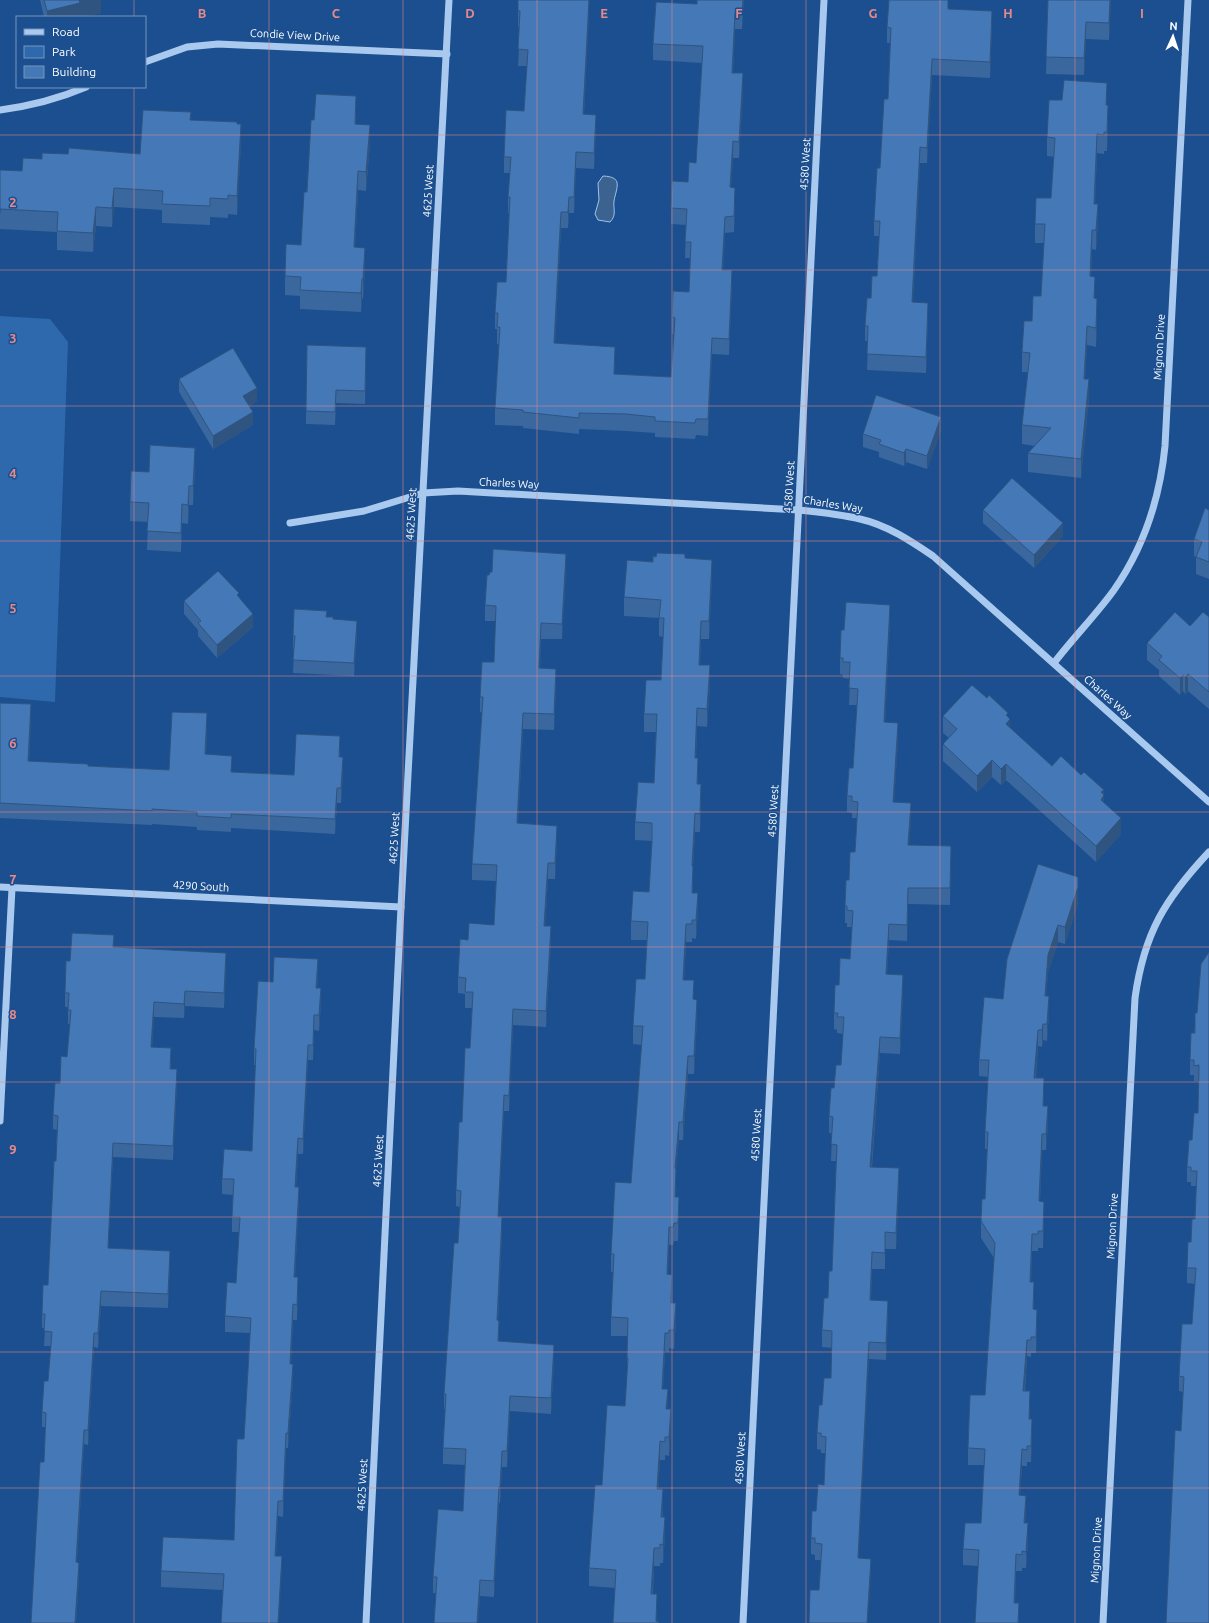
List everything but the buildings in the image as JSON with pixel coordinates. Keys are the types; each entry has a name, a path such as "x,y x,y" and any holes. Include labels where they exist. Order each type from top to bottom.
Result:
{"street":[{"name":"4625 West","path":"366,1623 401,907 449,0"},
{"name":"4580 West","path":"742,1623 824,0"},
{"name":"Mignon Drive","path":"1054,663 1113,591 1128,567 1152,515 1159,490 1165,446 1188,0"},
{"name":"Condie View Drive","path":"146,62 187,47 218,44 447,54"},
{"path":"0,110 26,107 83,88"},
{"name":"Charles Way","path":"290,523 364,512 423,493 458,491 799,510 829,513 861,519 888,529 912,542 953,572 1209,802"},
{"name":"Mignon Drive","path":"1103,1623 1135,998 1143,956 1152,932 1164,908 1177,888 1209,852"},
{"name":"4290 South","path":"0,888 401,907"},
{"path":"0,1121 12,888"}],"green space":[{"path":"0,316 50,319 68,342 55,702 0,697"}],"shaded area":[{"path":"603,176 614,178 617,183 614,201 614,214 610,222 598,220 595,214 599,200 598,183"}]}
